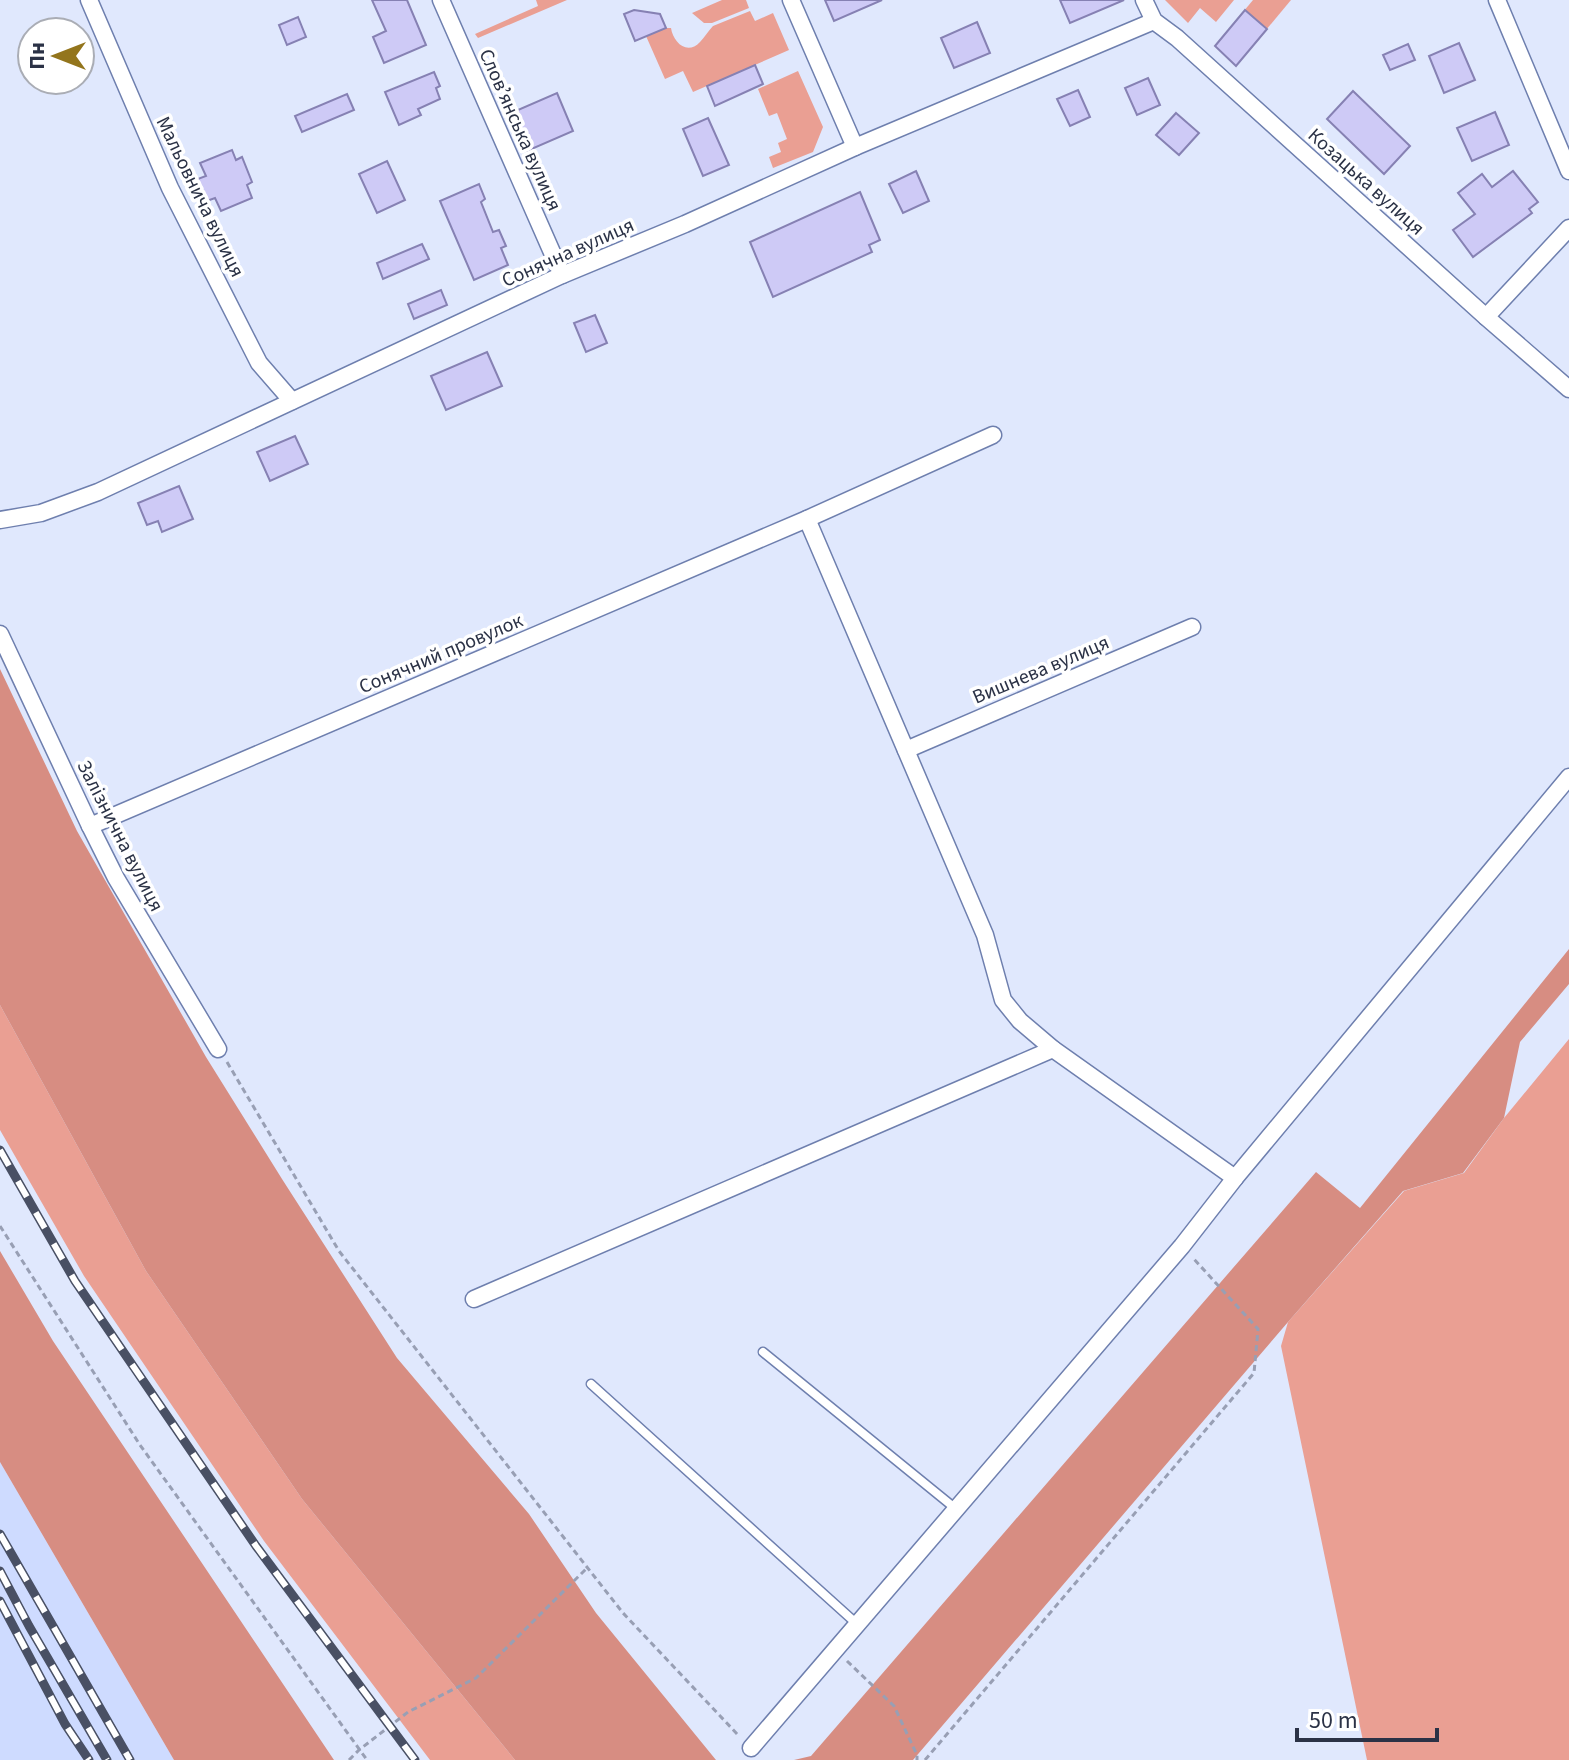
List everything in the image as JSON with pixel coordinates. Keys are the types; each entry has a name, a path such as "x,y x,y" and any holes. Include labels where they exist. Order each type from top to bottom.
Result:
{"street":[{"name":"Мальовнича вулиця","path":"89,0 170,188 259,363 292,401"},
{"name":"Словʼянська вулиця","path":"441,0 562,275"},
{"path":"791,0 855,147"},
{"name":"Козацька вулиця","path":"1144,0 1154,21 1177,38 1569,389"},
{"path":"1497,0 1569,171"},
{"name":"Сонячна вулиця","path":"0,520 41,513 98,492 562,275 1154,21"},
{"path":"1486,317 1569,228"},
{"name":"Сонячний провулок","path":"90,826 807,519 993,435"},
{"path":"807,519 985,935 1003,1000 1020,1021 1053,1049 1235,1178"},
{"name":"Вишнева вулиця","path":"906,750 1192,627"},
{"name":"Залізнична вулиця","path":"0,634 116,878 218,1049"},
{"path":"751,1748 1182,1246 1569,777"},
{"path":"474,1299 1053,1049"}],"lane":[{"path":"763,1352 956,1509"},
{"path":"591,1384 857,1624"}],"path":[{"path":"218,1049 339,1251 623,1613 751,1748"},
{"path":"0,1226 140,1445 367,1760"},
{"path":"925,1760 1254,1373 1258,1329 1182,1246"},
{"path":"349,1760 408,1712 476,1678 588,1567"},
{"path":"836,1650 894,1706 917,1760"}],"shaded area":[{"path":"536,0 567,0 478,38 475,34 538,6"},
{"path":"722,0 746,0 749,8 712,23 704,23 692,13"},
{"path":"1165,0 1234,0 1216,22 1200,8 1188,23"},
{"path":"1253,0 1291,0 1236,66 1215,46"},
{"path":"750,11 755,21 773,13 789,50 693,92 683,71 665,79 646,36 671,28 681,46 690,48 700,42 713,26"},
{"path":"798,71 823,127 813,152 773,168 769,157 781,152 778,143 787,139 777,113 769,116 758,89"},
{"path":"0,669 77,831 206,1057 397,1358 529,1514 596,1613 716,1760 515,1760 302,1499 146,1271 0,1005"},
{"path":"1569,949 1569,984 1520,1042 1504,1118 1463,1173 1403,1191 913,1760 794,1760 811,1756 1316,1172 1360,1208"},
{"path":"0,1005 146,1271 302,1499 515,1760 430,1760 264,1541 84,1276 0,1130"},
{"path":"1569,1039 1569,1760 1367,1760 1281,1346 1288,1322 1404,1191 1464,1173 1504,1118"},
{"path":"0,1251 53,1341 334,1760 174,1760 0,1462"},
{"path":"0,1462 174,1760 0,1760"}],"building":[{"path":"372,0 407,0 426,45 384,63 373,37 386,31"},
{"path":"825,0 882,0 834,21"},
{"path":"1060,0 1124,0 1070,23"},
{"path":"634,10 660,14 666,28 635,41 624,14"},
{"path":"1245,10 1267,29 1236,66 1215,46"},
{"path":"298,17 306,37 287,45 279,25"},
{"path":"977,22 990,53 954,68 941,38"},
{"path":"1459,43 1475,80 1444,93 1429,56"},
{"path":"1408,44 1415,60 1390,70 1383,55"},
{"path":"755,65 763,84 715,106 707,86"},
{"path":"434,72 440,86 436,88 440,99 418,109 421,115 399,125 385,92"},
{"path":"1148,78 1160,105 1137,115 1125,88"},
{"path":"1078,90 1090,117 1070,126 1057,99"},
{"path":"1353,91 1410,146 1384,174 1327,119"},
{"path":"557,93 573,131 527,151 511,113"},
{"path":"347,94 354,110 302,132 295,116"},
{"path":"1495,112 1509,145 1472,161 1457,128"},
{"path":"1176,113 1199,133 1179,155 1156,135"},
{"path":"708,118 729,165 703,176 683,129"},
{"path":"232,150 236,160 242,157 252,182 247,185 252,198 221,211 215,198 204,202 195,180 206,176 200,163"},
{"path":"387,161 405,200 377,213 359,174"},
{"path":"916,171 929,201 903,213 889,184"},
{"path":"1513,171 1538,202 1529,209 1532,213 1473,257 1453,230 1475,214 1458,193 1482,174 1492,187"},
{"path":"479,184 485,199 481,202 493,232 499,230 506,246 501,248 508,265 474,280 440,201"},
{"path":"860,192 880,240 869,245 872,252 773,297 750,242"},
{"path":"422,244 429,259 383,279 377,263"},
{"path":"441,290 447,305 414,319 408,304"},
{"path":"595,315 607,343 586,352 574,323"},
{"path":"487,352 502,386 446,410 431,376"},
{"path":"295,436 308,464 270,481 257,452"},
{"path":"179,486 193,519 162,532 158,521 147,525 138,503"}],"railway":[{"path":"0,1150 75,1281 256,1546 415,1760"},
{"path":"0,1534 130,1760"},
{"path":"0,1571 107,1760"},
{"path":"0,1601 65,1724 89,1760"}]}
